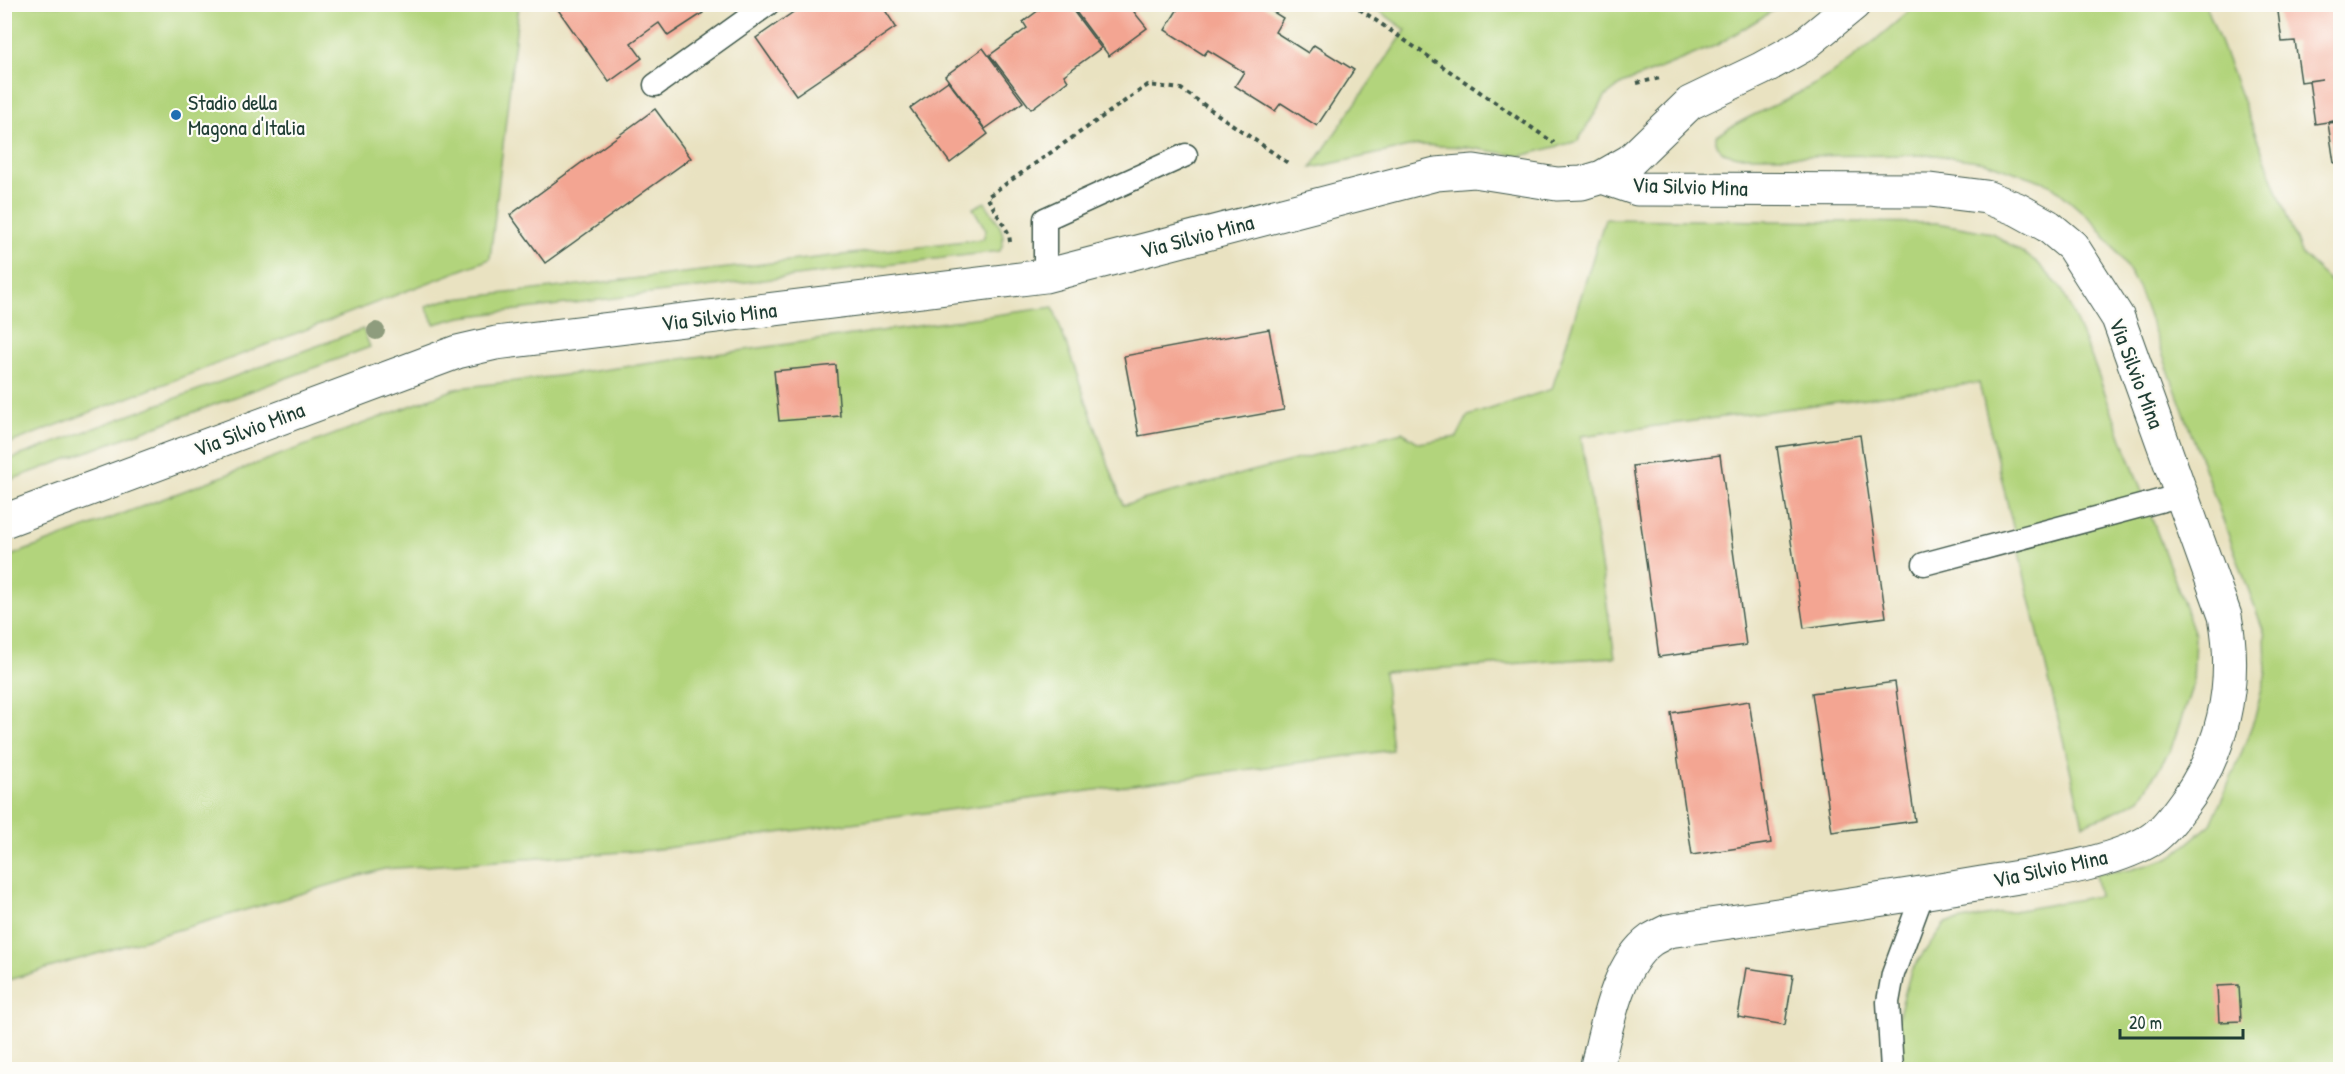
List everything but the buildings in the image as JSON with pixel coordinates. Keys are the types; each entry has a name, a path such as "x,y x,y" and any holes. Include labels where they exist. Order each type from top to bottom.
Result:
{"street":[{"path":"1602,177 1630,161 1690,103 1761,69 1804,45 1854,4"},
{"name":"Via Silvio Mina","path":"4,521 457,352 496,343 1045,276 1436,174 1474,171 1557,184 1582,183 1602,177 1637,189 1930,190 1986,197 2017,209 2048,226 2072,246 2118,318 2225,616 2230,646 2230,684 2224,721 2194,792 2170,822 2150,841 2114,855 2066,869 1668,931 1650,941 1634,958 1624,974 1596,1070"}],"lane":[{"path":"655,85 768,4"},
{"path":"1045,276 1045,219 1186,155"},
{"path":"1924,564 2182,495"},
{"path":"1893,1070 1888,1002 1923,893"}],"path":[{"path":"1352,4 1602,177"}],"green space":[{"path":"4,5 519,5 490,259 5,445"},
{"path":"1371,5 1782,5 1717,45 1622,84 1605,97 1578,141 1521,156 1465,147 1418,145 1311,168 1406,30"},
{"path":"1916,5 2206,5 2302,255 2340,290 2340,1069 1905,1069 1901,1050 1893,1036 1911,971 1945,923 2099,896 2095,873 2130,870 2170,858 2211,824 2255,717 2266,673 2265,635 2138,287 2121,258 2095,223 2050,184 1985,162 1935,155 1737,156 1723,152 1716,145 1716,136 1727,129 1795,95 1836,71"},
{"path":"985,202 1002,232 1003,244 1000,251 461,317 434,324 426,306 446,300 983,239 986,230 973,208"},
{"path":"1605,219 1937,223 1992,233 2037,262 2062,289 2093,361 2195,634 2193,684 2171,749 2140,799 2106,816 2083,824 1979,383 1581,436 1615,657 1384,672 1392,750 651,850 384,869 5,981 5,558 458,388 1053,307 1123,505 1402,432 1419,443 1457,437 1468,416 1552,389"},
{"path":"363,329 370,347 5,482 5,461"}],"place":[{"name":"Stadio della Magona d'Italia","path":"176,115"}]}
